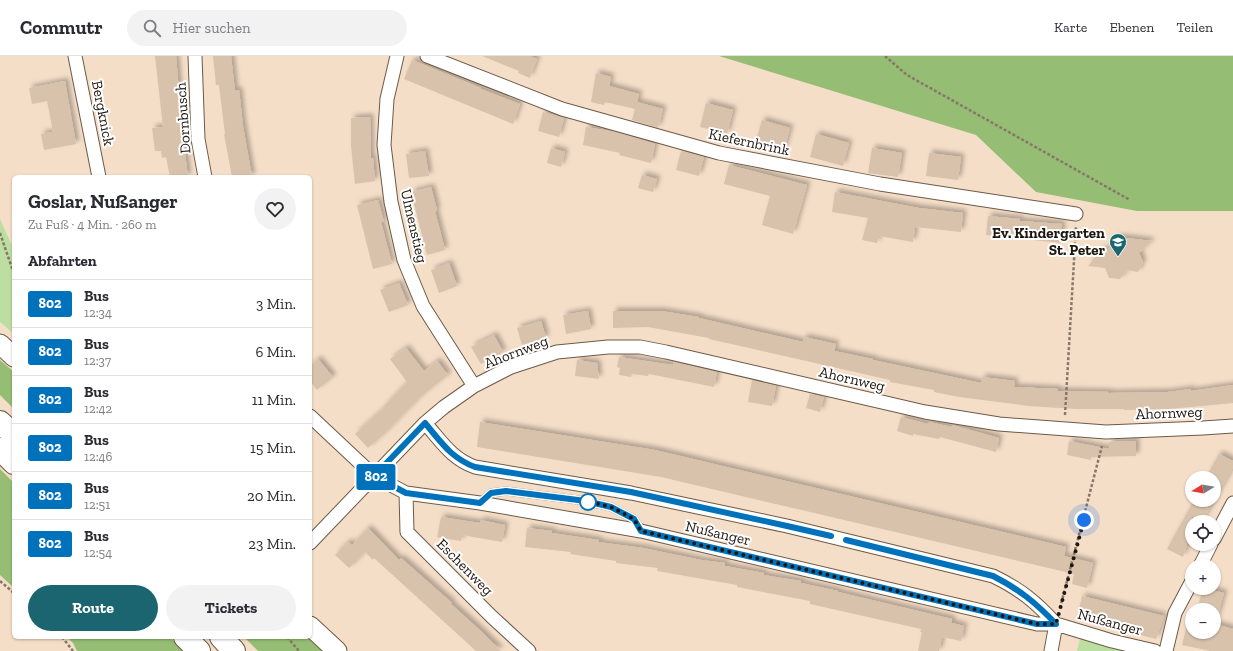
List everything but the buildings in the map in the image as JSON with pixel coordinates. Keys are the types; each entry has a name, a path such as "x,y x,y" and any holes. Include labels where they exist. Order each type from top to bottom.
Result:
{"highway":[{"path":"0,422 12,433"},
{"path":"0,449 12,461"},
{"path":"187,639 199,651"},
{"path":"223,639 234,651"}],"street":[{"name":"Bergknick","path":"75,56 99,175"},
{"name":"Dornbusch","path":"195,56 198,139 205,175"},
{"name":"Ulmenstieg","path":"397,56 387,99 384,145 391,202 402,253 423,306 474,386"},
{"name":"Kiefernbrink","path":"426,56 562,109 719,153 880,184 1076,214"},
{"path":"0,344 12,355"},
{"name":"Ahornweg","path":"312,541 425,423 444,407 474,386 511,368 557,352 608,347 640,347 925,412 999,424 1106,432 1233,426"},
{"path":"312,418 374,476"},
{"name":"Nußanger","path":"425,423 452,454 475,467 631,492 787,526 993,576 1015,587 1041,608 1056,624"},
{"name":"Nußanger","path":"374,476 406,493 480,503 641,531 1037,624 1056,624 1112,641 1155,651"},
{"name":"Eschenweg","path":"406,493 407,532 529,651"},
{"path":"1221,526 1233,503"},
{"path":"1166,651 1175,613 1185,594"},
{"name":"Nußanger","path":"1050,651 1056,624"},
{"path":"312,628 337,651"}],"lane":[{"path":"480,503 491,493 506,491 586,501 611,507 634,519 641,531"}],"path":[{"path":"885,56 907,75 1130,200"},
{"path":"1064,429 1076,214"},
{"path":"0,233 12,268"},
{"path":"1056,624 1069,579 1106,432"},
{"path":"0,581 12,591"},
{"path":"64,639 73,651"},
{"path":"289,639 299,651"}],"green space":[{"path":"719,56 1233,56 1233,211 1137,211 1036,192 976,135"},
{"path":"0,219 12,246 12,332 0,322"},
{"path":"0,360 12,370 12,407 0,395"},
{"path":"0,469 12,481 12,586 0,575"},
{"path":"69,639 172,639 184,651 77,651"},
{"path":"246,639 312,639 327,651 258,651"},
{"path":"1080,639 1129,651 1077,651"}],"bus line":[{"name":"802","path":"831,536 631,492 475,467 452,454 425,423 374,476 406,493 480,503 491,493 506,491 586,501 611,507 634,519 641,531 1037,624 1056,624 1041,608 1015,587 993,576 846,540"}],"place":[{"name":"Ev. Kindergarten St. Peter","path":"1118,257"}],"route":[{"path":"588,502 586,501 611,507 634,519 641,531 1037,624 1056,624 1084,520"}]}
